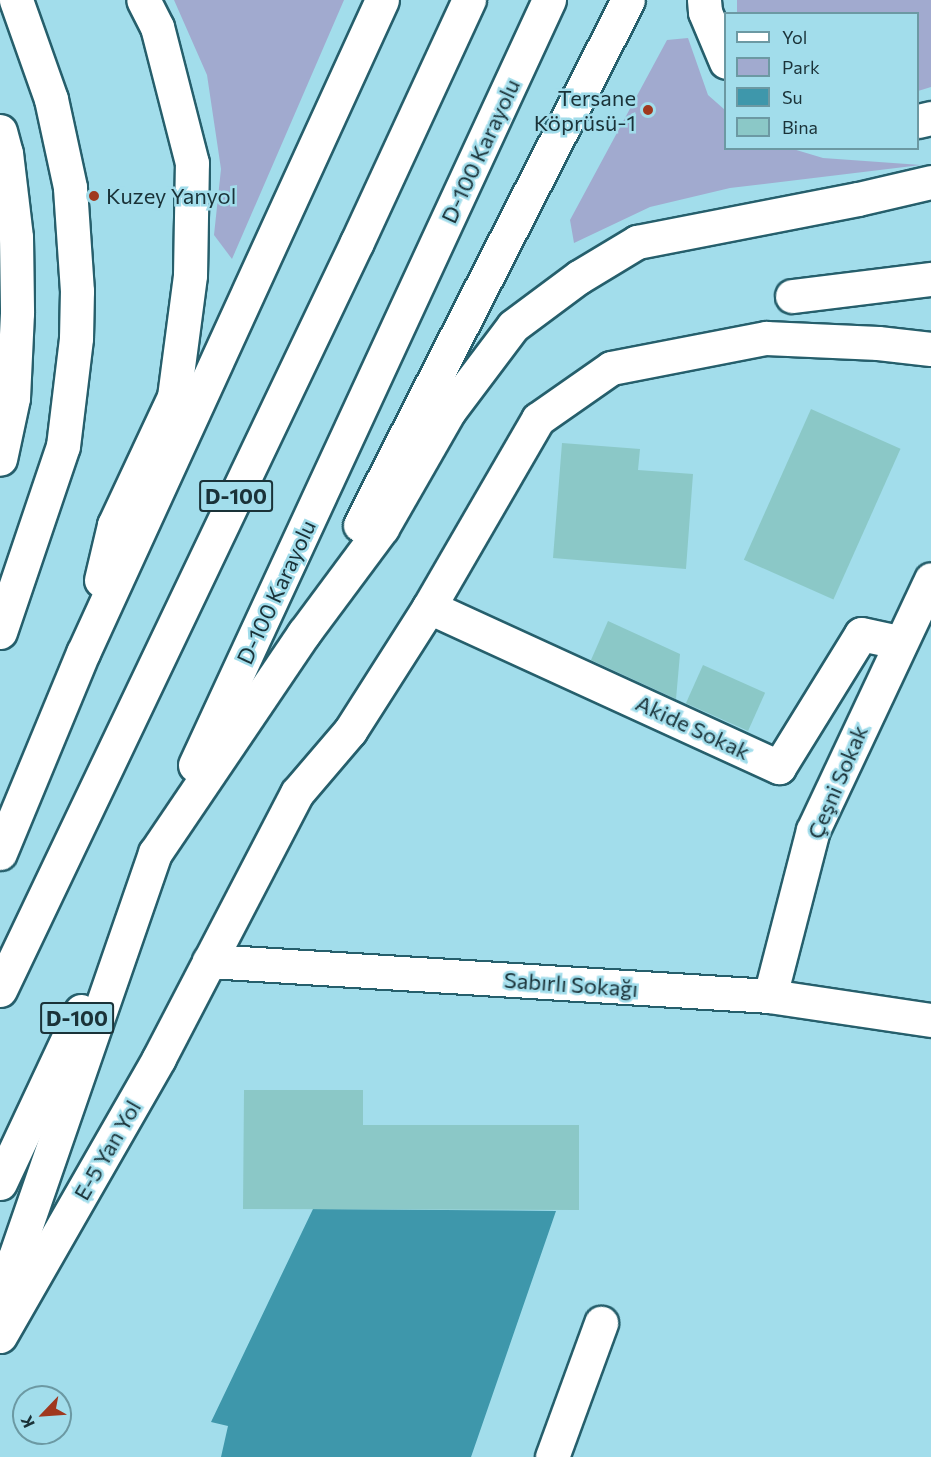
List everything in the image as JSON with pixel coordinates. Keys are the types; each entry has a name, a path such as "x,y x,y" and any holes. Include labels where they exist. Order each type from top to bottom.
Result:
{"main road":[{"path":"1,629 63,446 71,390 77,291 70,187 62,145 38,58 16,0"},
{"path":"83,653 114,525 174,397 190,275 192,163 158,27 144,0"},
{"path":"0,853 83,653 382,0"},
{"name":"D-100","path":"0,990 352,252 469,0"},
{"name":"D-100 Karayolu","path":"0,1183 549,0"},
{"path":"304,633 628,0"},
{"path":"704,0 705,12 724,57"},
{"path":"0,131 6,153 16,237 17,313 13,398 0,459"},
{"path":"0,1316 15,1257 155,853 304,633 382,528 449,411 513,326 579,277 637,242 858,199 931,182"},
{"path":"858,199 931,192"},
{"path":"792,296 931,279"},
{"name":"E-5 Yan Yol","path":"0,1336 159,1058 297,793 350,731 429,607 538,419 612,368 766,338 878,343 931,349"},
{"name":"Çeşni Sokak","path":"770,996 813,830 931,579"},
{"name":"Akide Sokak","path":"429,607 779,767 861,634 900,642"},
{"name":"Sabırlı Sokağı","path":"209,961 770,996 931,1020"},
{"path":"552,1457 601,1323"}],"green space":[{"path":"174,0 344,0 232,259 214,235 221,169 207,75"},
{"path":"737,0 931,0 931,87 919,91 919,12 737,12"},
{"path":"688,38 708,95 724,109 724,150 796,150 823,158 921,165 730,188 650,207 574,243 570,220 667,40"}],"water":[{"path":"313,1209 556,1211 471,1457 221,1457 228,1426 211,1422"}],"building":[{"path":"811,409 901,449 833,600 744,560"},
{"path":"562,443 640,449 638,470 693,474 686,569 553,558"},
{"path":"608,621 680,654 676,699 591,660"},
{"path":"703,665 765,693 748,731 686,703"},
{"path":"244,1090 363,1090 363,1125 579,1125 579,1210 243,1209"}],"place":[{"name":"Tersane Köprüsü-1","path":"648,110"},
{"name":"Kuzey Yanyol","path":"94,196"}]}
